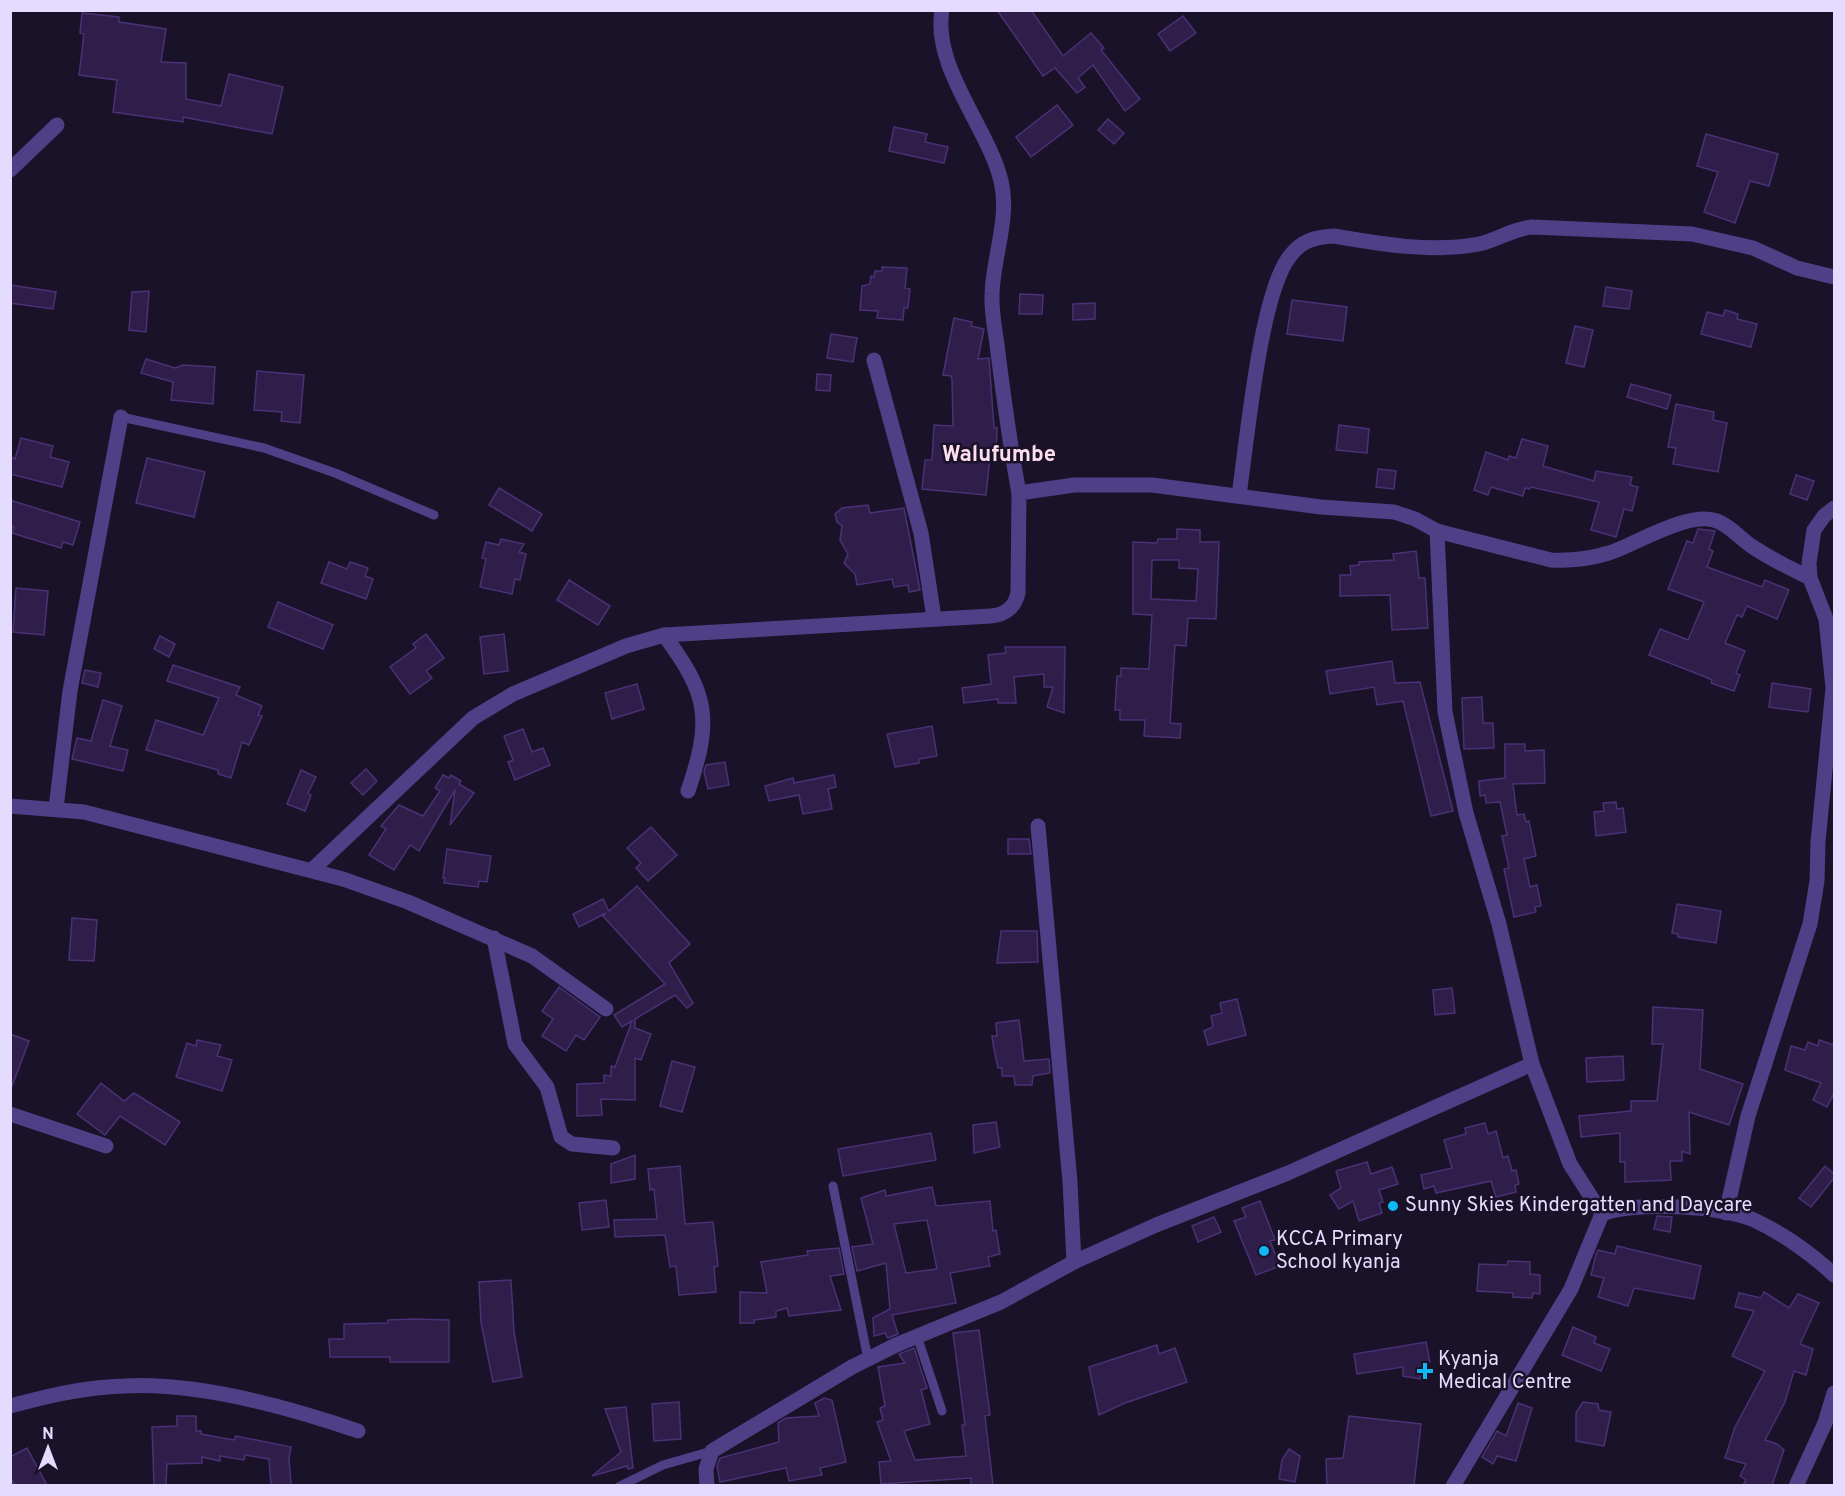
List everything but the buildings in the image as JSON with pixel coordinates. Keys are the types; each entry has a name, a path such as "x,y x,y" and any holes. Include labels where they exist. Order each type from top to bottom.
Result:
{"street":[{"path":"312,870 473,718 524,690 626,646 664,635 999,615 1014,605 1018,593 1019,493 1007,431 992,293 1004,215 1001,180 953,72 941,37 942,10"},
{"path":"10,170 57,125"},
{"path":"1239,495 1266,322 1273,292 1288,257 1307,240 1334,236 1440,247 1481,243 1518,229 1532,227 1653,230 1692,234 1726,241 1767,254 1797,268 1834,277"},
{"path":"874,360 921,533 934,618"},
{"path":"56,808 70,691 121,417"},
{"path":"1019,493 1074,485 1124,484 1239,495 1321,507 1394,513 1415,519 1437,531 1551,560 1583,560 1704,518 1716,520 1771,558 1810,578"},
{"path":"1726,1213 1748,1116 1810,924 1817,881 1818,842 1833,688 1833,666 1826,619 1810,578 1809,563 1814,530 1824,516 1834,508"},
{"path":"1437,531 1443,680 1451,747 1466,813 1499,924 1533,1064 1569,1164 1602,1214"},
{"path":"664,635 696,683 702,709 703,741 688,791"},
{"path":"10,806 84,812 221,849 312,870 408,902 532,956 606,1009"},
{"path":"1038,825 1070,1182 1074,1262"},
{"path":"1818,842 1834,836"},
{"path":"494,938 515,1044 547,1087 561,1137 572,1144 613,1148"},
{"path":"707,1485 706,1469 712,1451 868,1359 917,1336 1001,1302 1074,1262 1156,1225 1288,1173 1533,1064"},
{"path":"10,1114 106,1146"},
{"path":"1602,1214 1632,1206 1726,1213 1754,1220 1778,1233 1834,1275"},
{"path":"1453,1485 1571,1288 1602,1214"},
{"path":"10,1406 63,1392 94,1388 126,1385 186,1389 275,1407 358,1431"},
{"path":"1796,1485 1824,1423 1834,1393"}],"lane":[{"path":"121,417 264,448 335,473 434,515"},
{"path":"833,1186 868,1359"},
{"path":"917,1336 942,1411"},
{"path":"620,1485 663,1465 712,1451"}],"place":[{"name":"Sunny Skies Kindergatten and Daycare","path":"1393,1206"},
{"name":"KCCA Primary School kyanja","path":"1264,1251"},
{"name":"Kyanja Medical Centre","path":"1425,1371"}],"district":[{"name":"Walufumbe","path":"999,455"}]}
